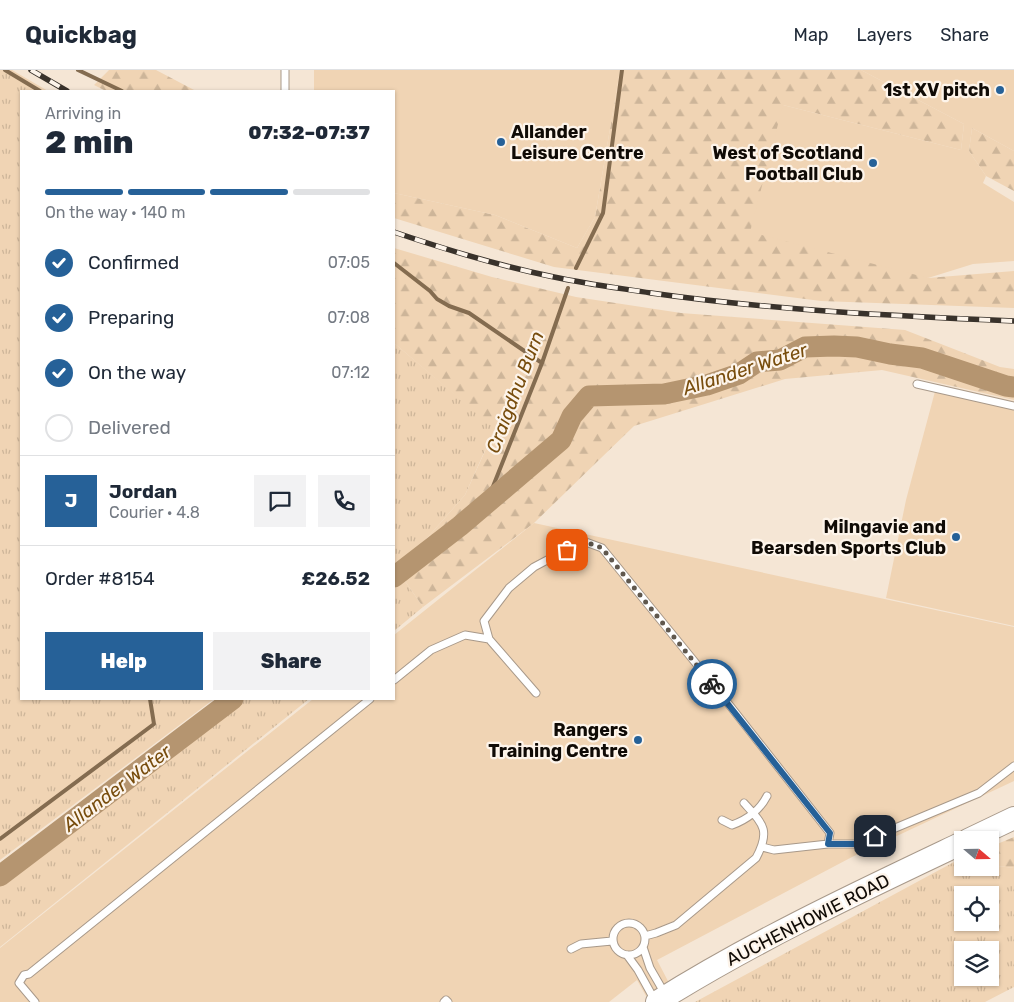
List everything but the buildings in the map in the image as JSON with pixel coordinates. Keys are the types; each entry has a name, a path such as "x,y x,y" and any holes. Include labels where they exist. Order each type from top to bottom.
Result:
{"main road":[{"path":"987,831 1014,818"},
{"name":"AUCHENHOWIE ROAD","path":"660,1000 708,971 815,915 954,847"}],"lane":[{"path":"285,70 285,90"},
{"path":"917,384 1014,406"},
{"path":"536,693 489,639 484,621 509,588 534,567 583,541 602,548 716,688 830,833 828,844"},
{"path":"395,679 431,650 465,635 489,639"},
{"path":"35,1002 19,983 24,975 29,974 369,700"},
{"path":"762,847 774,850 828,844 857,844 979,793 1014,766"},
{"path":"722,820 732,825 740,822 762,805 766,796"},
{"path":"645,936 676,925 756,858 762,847 764,833 762,823 744,802"},
{"path":"612,941 616,929 626,923 638,926 645,936 643,947 660,1000"},
{"path":"612,941 619,952 627,956 660,1000"},
{"path":"572,949 581,944 612,941"},
{"path":"627,956 636,954 643,947"}],"green space":[{"path":"0,70 12,70 46,90 20,90 20,700 213,700 0,860"},
{"path":"109,70 156,70 194,90 104,90 94,85"},
{"name":"Allander Leisure Centre","path":"314,70 620,70 595,217 577,248 495,215 395,193 395,90 314,90"},
{"path":"620,70 861,70 964,124 961,150 783,105 928,278 1014,271 1014,308 821,301 554,267 395,218 395,193 495,215 577,248 595,217"},
{"name":"West of Scotland Football Club","path":"861,70 1014,70 1014,151 972,128 969,151 986,176 983,183 1014,202 1014,261 973,264 928,278 750,232 783,105 961,150 964,124"},
{"path":"972,128 1014,151 1014,191 986,176 969,151"},
{"path":"395,248 492,277 576,297 681,313 905,330 1000,367 1014,369 1014,400 882,370 785,379 634,426 534,523 423,607 398,571 465,495 495,429 395,344"},
{"path":"395,344 495,428 465,495 398,571 423,607 395,630"},
{"name":"Milngavie and Bearsden Sports Club","path":"937,384 1014,401 1014,626 886,598 906,500"},
{"name":"Rangers Training Centre","path":"534,523 1014,627 1014,781 852,857 657,960 669,983 646,996 637,980 609,1002 0,1002 0,948 312,700 395,700 395,634"},
{"path":"223,700 308,700 0,947 0,863"},
{"path":"1014,837 1014,868 999,866 999,843"},
{"path":"954,862 954,876 999,876 999,866 1014,868 1014,987 985,1002 695,1002"}],"waterway":[{"path":"5,70 38,90"},
{"path":"78,70 120,90"},
{"name":"Craigdhu Burn","path":"576,268 603,213 622,70"},
{"path":"395,264 430,291 437,299 449,306 469,313 542,363"},
{"name":"Craigdhu Burn","path":"486,504 542,363 568,288"},
{"name":"Allander Water","path":"395,576 460,526 561,440 572,416 589,396 664,394 707,385 739,374 757,362 780,360 805,347 834,346 857,347 922,358 1014,387"},
{"path":"0,839 154,724 150,700"},
{"name":"Allander Water","path":"0,876 232,700"}],"railway":[{"path":"31,70 65,90"},
{"path":"395,232 534,273 651,293 787,308 1014,321"}],"way so far":[{"path":"567,550 583,541 602,548 712,684"}],"place":[{"name":"1st XV pitch","path":"1000,90"},
{"name":"Allander Leisure Centre","path":"501,142"},
{"name":"West of Scotland Football Club","path":"873,163"},
{"name":"Milngavie and Bearsden Sports Club","path":"956,537"},
{"name":"Rangers Training Centre","path":"638,740"}],"route":[{"path":"712,684 830,833 828,844 857,844 875,836"}]}
